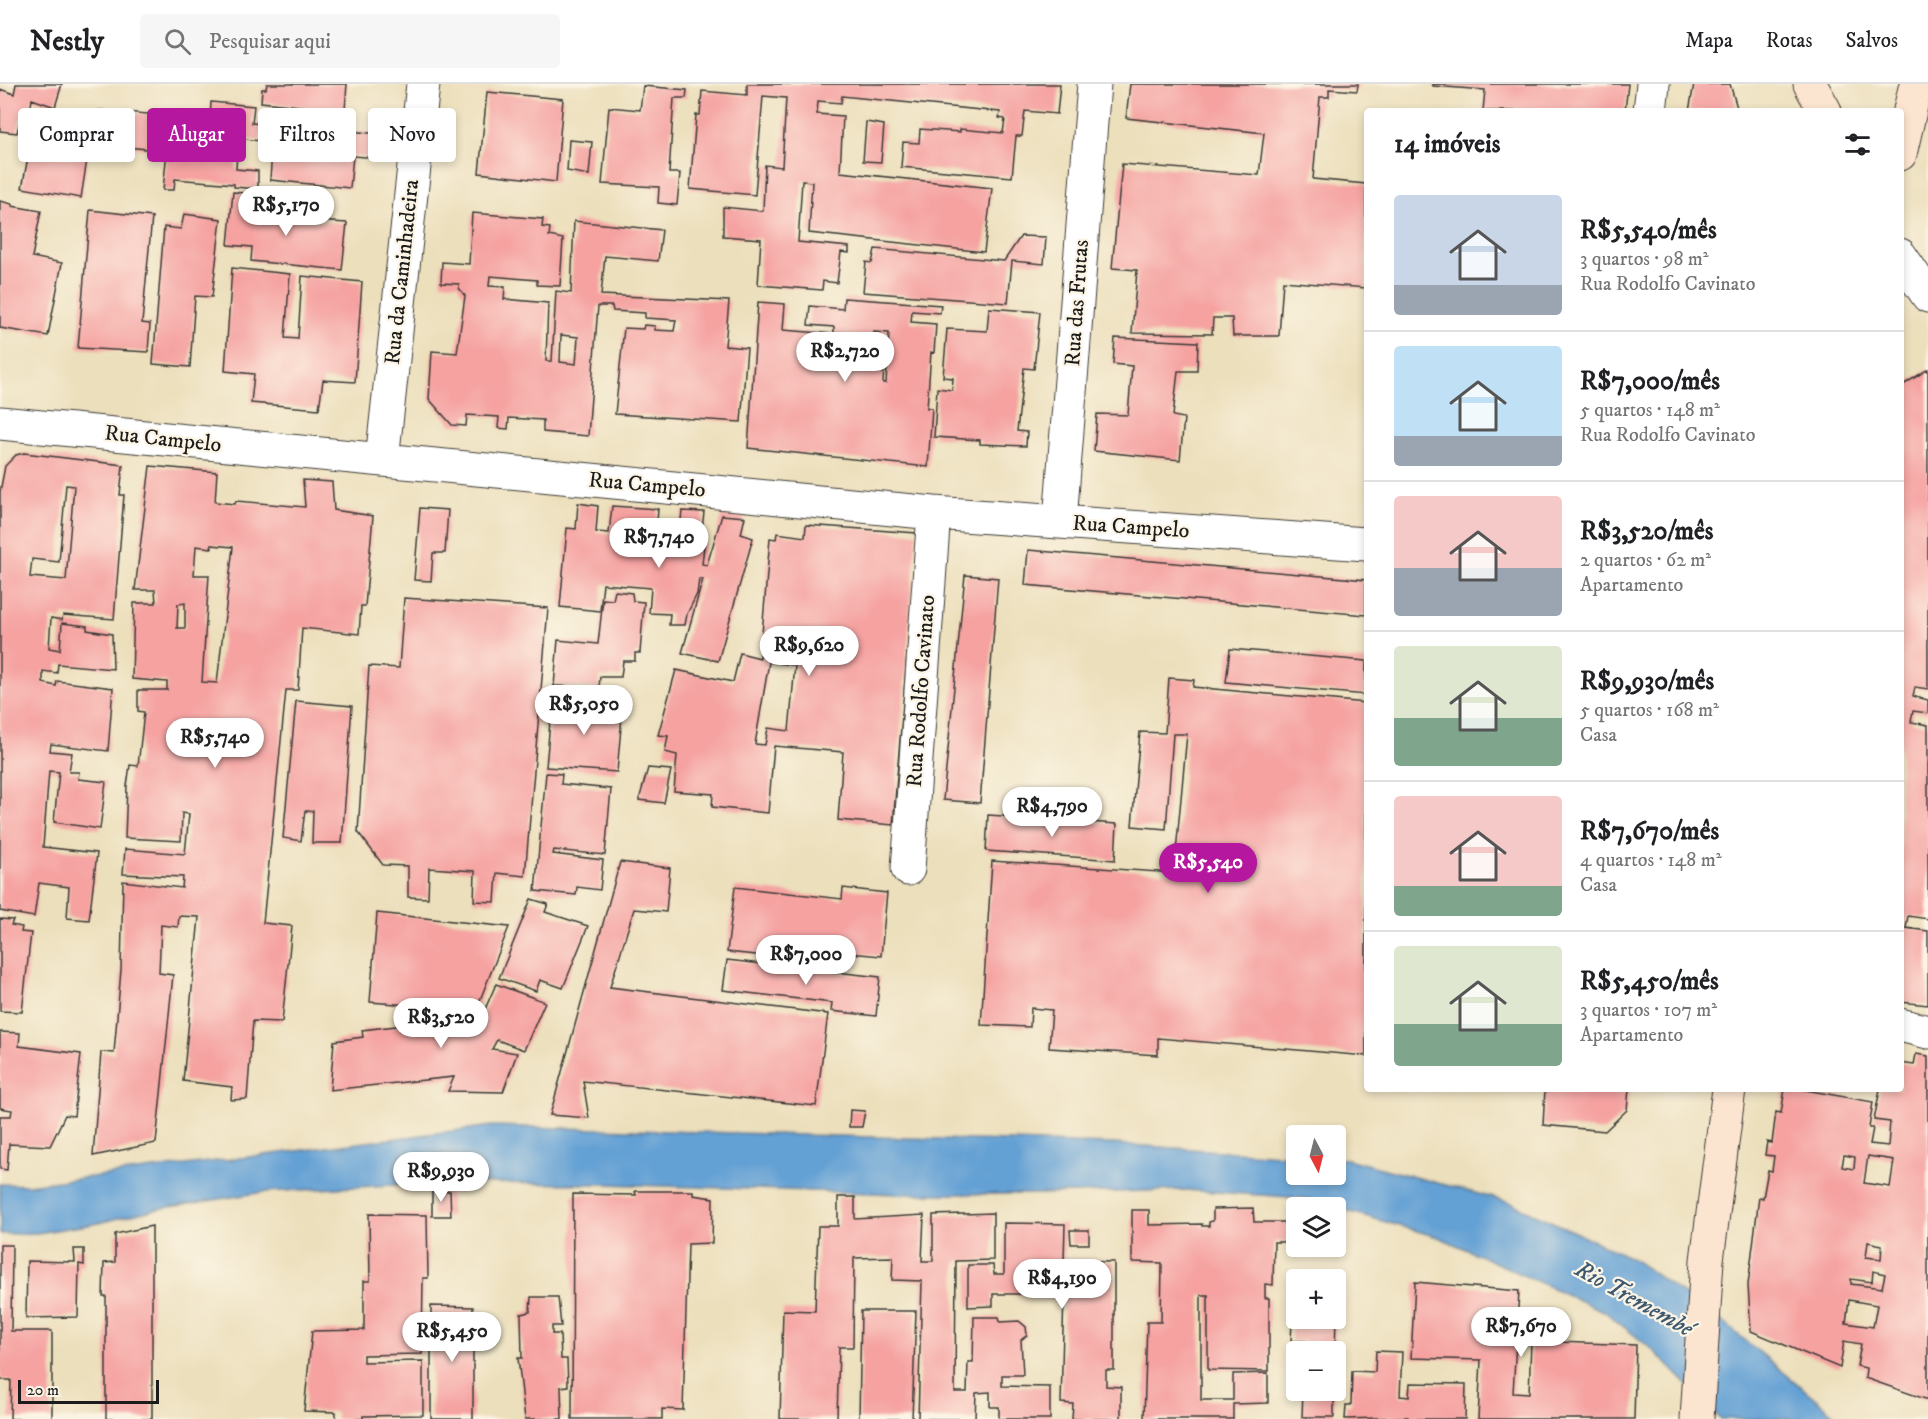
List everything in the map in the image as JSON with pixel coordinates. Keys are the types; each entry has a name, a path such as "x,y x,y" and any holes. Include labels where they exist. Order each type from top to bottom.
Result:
{"main road":[{"path":"1810,84 1823,108"},
{"path":"1904,136 1916,84"},
{"path":"1697,1419 1707,1260 1729,1092"}],"street":[{"name":"Rua da Caminhadeira","path":"382,460 423,84"},
{"name":"Rua das Frutas","path":"1060,521 1094,84"},
{"path":"1650,108 1653,84"},
{"path":"1904,261 1928,296"},
{"name":"Rua Campelo","path":"0,423 934,513 1364,544"},
{"name":"Rua Rodolfo Cavinato","path":"908,868 934,513"},
{"path":"1904,1026 1928,1032"}],"water":[{"name":"Rio Tremembé","path":"492,1126 1114,1144 1286,1155 1286,1185 1346,1185 1347,1159 1509,1202 1631,1258 1717,1317 1840,1419 1721,1419 1653,1350 1605,1312 1441,1238 1346,1210 1346,1197 1288,1197 1185,1190 1041,1194 898,1194 605,1184 430,1183 264,1192 157,1209 94,1224 37,1233 0,1234 0,1184 28,1185"}],"building":[{"path":"16,84 62,84 55,107 32,99 31,108 18,108 17,133 0,131 0,89 14,94"},
{"path":"267,84 347,84 345,108 309,108 261,102 262,89 266,89"},
{"path":"747,84 1060,84 1057,114 1025,111 1022,136 1016,136 1012,177 901,167 903,142 919,143 920,129 960,132 960,129 1003,133 1005,119 999,118 1000,112 842,96 841,103 818,101 817,114 843,116 840,172 992,188 984,252 809,233 812,182 802,181 798,242 849,247 849,253 841,252 837,283 823,281 822,290 758,285 761,239 723,236 723,207 763,211 765,165 782,167 786,98 763,96 755,195 690,189 696,115 700,115 702,91 747,95"},
{"path":"1130,84 1358,84 1357,91 1329,89 1329,97 1320,97 1313,179 1364,184 1364,288 1283,281 1279,336 1233,336 1232,318 1213,318 1212,334 1132,333 1137,270 1112,268 1122,164 1259,175 1264,133 1126,118"},
{"path":"1433,84 1628,84 1625,108 1483,108 1485,90 1433,86"},
{"path":"1694,84 1730,84 1737,108 1690,108"},
{"path":"643,86 687,90 686,98 674,98 669,173 680,173 677,205 658,203 659,187 602,184 609,107 640,110"},
{"path":"487,92 563,99 556,182 479,173"},
{"path":"211,102 254,106 252,123 258,124 258,141 246,139 246,108 211,108"},
{"path":"135,113 147,114 147,149 135,148"},
{"path":"866,122 884,125 881,162 863,161"},
{"path":"356,132 368,133 368,157 356,156"},
{"path":"569,140 592,142 589,175 567,171"},
{"path":"27,162 87,162 81,198 22,188"},
{"path":"166,162 236,162 236,169 258,171 258,189 234,187 234,184 175,179 174,190 163,190"},
{"path":"271,162 352,162 350,188 270,180"},
{"path":"233,192 257,194 255,217 347,223 342,270 251,261 252,247 228,245"},
{"path":"0,201 12,204 12,206 41,211 32,257 62,263 48,336 0,328"},
{"path":"90,210 152,217 142,323 150,324 148,352 78,348"},
{"path":"472,213 543,219 542,227 550,228 549,236 563,239 560,286 537,285 537,280 490,276 489,286 505,287 504,299 548,303 546,361 552,361 556,291 571,293 574,221 662,230 658,261 605,256 601,295 729,301 725,346 747,348 741,422 615,414 624,328 643,329 644,325 655,326 655,330 674,331 676,320 645,318 645,313 613,311 612,306 598,306 588,436 543,432 543,420 509,418 508,429 498,428 499,417 467,415 466,426 452,425 429,399 432,351 457,353 465,296 459,284 441,283 442,262 469,264","holes":["561,335 578,337 576,364 560,362"]},
{"path":"184,214 221,219 212,297 195,296 190,367 153,364 164,227 181,229"},
{"path":"1021,236 1046,237 1044,264 1012,261 1008,303 863,292 866,262 872,263 875,249 1004,261"},
{"path":"232,268 290,274 285,338 298,339 302,276 362,282 355,382 323,380 319,409 251,403 254,374 225,371"},
{"path":"844,298 941,305 940,313 912,311 911,322 936,324 934,353 931,352 927,408 932,408 928,467 748,448 758,302 785,304 783,330 834,334 834,327 808,325 810,306 843,309","holes":["874,332 889,333 886,383 883,383 884,367 872,367"]},
{"path":"989,308 1040,312 1034,369 1024,368 1017,431 1027,432 1026,446 980,444 980,440 934,437 937,388 952,390 953,378 943,377 947,329 987,331"},
{"path":"1115,338 1198,342 1197,371 1178,371 1173,416 1184,418 1180,460 1094,451 1097,414 1128,415 1132,366 1113,364"},
{"path":"1928,369 1928,689 1915,687 1913,696 1928,700 1928,713 1913,711 1911,722 1928,725 1928,919 1908,916 1906,928 1928,931 1928,1005 1904,1002 1904,384"},
{"path":"24,453 123,465 120,495 124,495 114,619 63,615 62,620 51,618 49,648 60,650 62,623 87,626 87,630 112,634 113,669 58,664 57,673 43,671 43,683 56,686 57,681 113,688 108,751 51,744 50,751 72,753 69,772 79,772 78,779 106,782 100,829 54,822 59,772 49,771 43,847 97,853 89,920 67,918 69,887 39,883 34,917 0,911 0,492 5,466 16,455","holes":["66,485 74,486 66,580 30,577 32,559 59,562"]},
{"path":"150,466 217,472 215,502 235,504 236,501 305,507 303,480 332,482 334,510 373,516 365,606 361,606 359,634 302,628 298,690 286,690 263,923 292,926 282,1022 253,1021 247,1099 231,1100 232,1087 183,1081 199,917 179,916 178,927 161,925 159,973 173,975 156,1143 93,1156 101,1052 114,1053 121,970 123,881 182,888 183,877 123,874 125,849 185,854 189,814 182,813 181,841 125,838 130,765 138,766 144,712 138,711 138,690 167,690 167,682 132,679 134,603 156,603 155,590 135,590","holes":["211,545 233,547 217,683 202,682 209,575 194,575 196,546 212,548","185,603 185,628 177,628 178,604"]},
{"path":"578,503 598,506 596,532 609,533 612,506 658,509 656,535 665,537 679,537 682,511 704,512 701,539 705,538 702,564 707,565 722,515 745,517 741,534 753,538 718,661 682,653 703,579 699,579 697,594 687,614 685,625 669,625 670,614 649,613 651,588 603,584 600,611 560,607 567,528 576,529"},
{"path":"420,508 448,510 445,553 433,553 431,581 414,580"},
{"path":"806,525 917,533 893,825 838,820 843,752 774,746 768,813 712,807 713,794 674,791 677,755 665,752 668,736 658,735 676,670 733,682 740,653 760,658 770,538 776,539 777,533 805,537","holes":["769,662 795,665 789,731 768,728 765,745 755,744"]},
{"path":"1028,550 1364,580 1364,615 1025,585"},
{"path":"965,575 998,578 980,803 943,800"},
{"path":"615,591 632,593 633,601 644,602 640,653 635,653 635,661 623,661 621,677 600,677 599,688 554,686 558,640 598,644 603,599 613,600"},
{"path":"404,598 548,608 525,876 497,873 495,902 474,901 475,871 429,868 428,898 408,897 408,866 383,865 358,832 369,666 399,668"},
{"path":"1230,649 1364,661 1364,695 1226,682"},
{"path":"1169,678 1194,680 1193,687 1364,703 1364,1056 1158,1038 1158,1055 1049,1048 1052,1010 1031,1008 1030,1027 981,1025 992,861 1174,873 1187,734 1173,734 1166,829 1132,826 1140,732 1165,733"},
{"path":"552,699 623,705 617,772 546,767"},
{"path":"296,701 352,706 342,843 312,843 313,811 305,811 301,841 283,838"},
{"path":"648,768 671,770 664,803 639,800"},
{"path":"546,773 562,774 561,784 611,789 605,855 554,850 553,854 603,860 600,890 577,887 576,895 535,891"},
{"path":"988,815 1117,824 1115,860 986,851"},
{"path":"620,862 670,868 666,912 634,909 610,987 828,1014 816,1106 583,1081 589,1118 550,1115"},
{"path":"735,887 842,899 843,888 887,893 881,956 839,952 837,963 727,952"},
{"path":"531,899 548,904 545,912 588,926 563,988 540,980 536,991 499,978"},
{"path":"377,913 509,927 476,1010 370,1002"},
{"path":"0,919 13,920 11,925 22,927 21,932 31,933 22,1012 0,1011"},
{"path":"727,960 880,977 876,1016 831,1011 832,1003 723,990"},
{"path":"496,984 545,1002 524,1050 497,1040 492,1049 517,1053 503,1092 448,1091 454,1077 330,1090 334,1041 363,1037 362,1030 482,1016"},
{"path":"0,1032 20,1033 19,1046 81,1054 74,1116 65,1115 50,1146 9,1144 7,1170 0,1169 0,1116 11,1116 12,1110 0,1108"},
{"path":"1916,1054 1928,1056 1928,1400 1865,1378 1866,1368 1857,1366 1861,1344 1844,1341 1840,1368 1751,1331 1748,1285 1759,1197 1763,1198 1768,1170 1772,1171 1774,1156 1765,1155 1767,1142 1772,1143 1776,1112 1781,1113 1784,1092 1817,1092 1873,1102 1869,1128 1873,1128 1870,1144 1888,1146 1890,1122 1874,1120 1879,1092 1904,1092 1904,1064 1914,1065","holes":["1844,1155 1855,1157 1854,1169 1842,1167","1868,1156 1894,1160 1890,1187 1864,1183","1868,1242 1882,1245 1881,1259 1866,1257","1873,1271 1885,1274 1882,1288 1851,1284 1851,1279 1872,1282","1849,1300 1877,1305 1873,1327 1846,1323"]},
{"path":"1545,1092 1629,1092 1627,1110 1605,1131 1543,1125"},
{"path":"850,1110 865,1111 862,1127 849,1127"},
{"path":"432,1190 450,1191 451,1216 432,1216"},
{"path":"635,1191 693,1191 693,1195 713,1198 712,1243 688,1244 683,1410 662,1409 662,1419 572,1419 573,1194 636,1195"},
{"path":"838,1197 855,1197 855,1219 924,1215 922,1261 933,1261 933,1215 993,1213 993,1260 956,1261 955,1392 967,1392 968,1362 973,1362 974,1317 999,1317 1000,1322 1019,1321 1026,1327 1027,1335 1021,1340 1023,1375 1002,1375 1002,1386 1050,1387 1050,1419 999,1419 999,1407 990,1407 990,1392 976,1393 975,1419 918,1419 922,1281 892,1280 893,1257 854,1258 853,1347 839,1347 837,1419 780,1419 783,1310 815,1311 818,1226 838,1226"},
{"path":"1253,1208 1254,1222 1286,1222 1286,1242 1274,1242 1273,1285 1265,1284 1265,1298 1269,1298 1269,1371 1208,1370 1208,1295 1201,1295 1201,1400 1233,1400 1233,1374 1268,1373 1268,1403 1233,1404 1233,1419 1144,1419 1147,1322 1161,1322 1162,1263 1132,1262 1132,1210 1149,1210 1149,1225 1202,1224 1202,1226 1209,1226 1209,1222 1213,1221 1213,1209"},
{"path":"369,1214 427,1215 428,1278 423,1278 422,1354 363,1355 363,1362 423,1361 423,1415 336,1419 336,1412 304,1411 312,1331 364,1330 364,1281 370,1281"},
{"path":"1004,1223 1065,1224 1064,1261 1114,1262 1114,1370 1106,1370 1106,1386 1121,1387 1121,1419 1072,1419 1073,1404 1061,1403 1064,1294 993,1294 993,1306 968,1307 968,1265 993,1265 994,1274 1004,1274"},
{"path":"152,1226 152,1419 106,1419 104,1263 115,1262 115,1234"},
{"path":"1070,1230 1089,1230 1089,1244 1071,1244"},
{"path":"0,1245 12,1245 11,1331 52,1331 52,1419 10,1419 11,1380 0,1380"},
{"path":"74,1249 84,1249 84,1265 79,1264 78,1317 26,1318 27,1261 75,1262"},
{"path":"1415,1282 1519,1291 1513,1393 1529,1394 1531,1341 1636,1345 1634,1419 1478,1419 1481,1360 1411,1358"},
{"path":"531,1297 558,1297 561,1326 552,1326 552,1334 560,1334 561,1359 567,1359 568,1386 561,1387 562,1419 525,1419 518,1358 522,1358 521,1314 530,1312"},
{"path":"431,1306 473,1307 473,1419 431,1419"},
{"path":"861,1311 916,1311 912,1419 859,1419"},
{"path":"1292,1329 1336,1329 1335,1341 1291,1341"},
{"path":"1376,1351 1402,1352 1400,1396 1409,1397 1410,1383 1466,1384 1465,1419 1408,1419 1408,1417 1345,1419 1346,1405 1351,1405 1352,1371 1375,1372"},
{"path":"1303,1401 1334,1401 1334,1417 1302,1417"}]}
